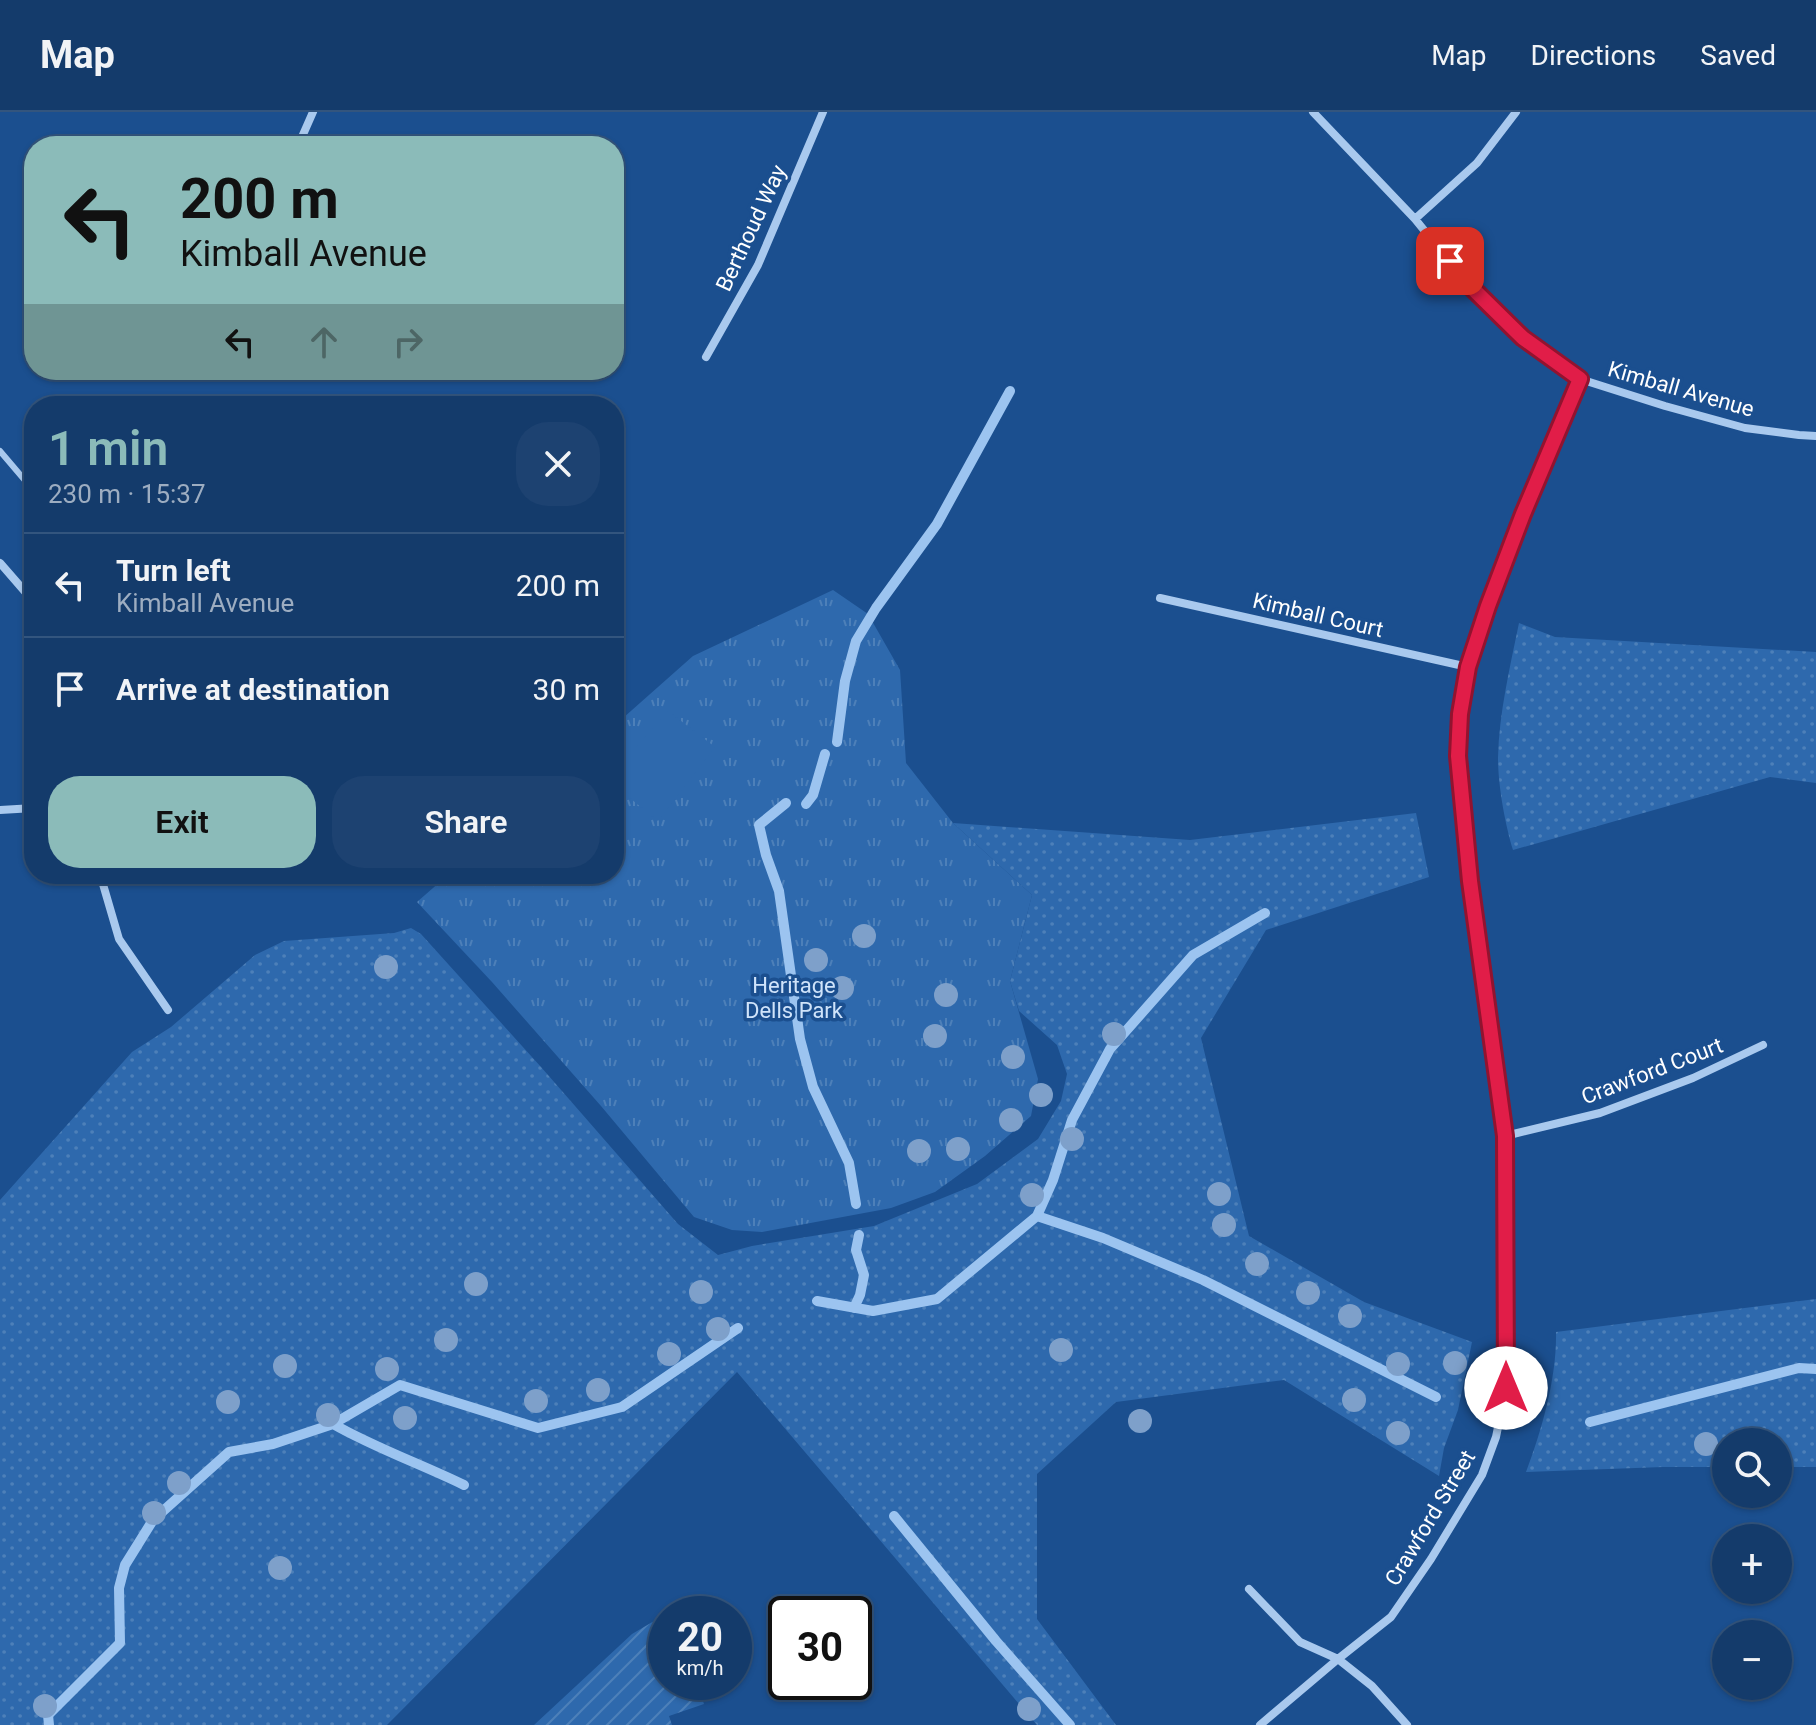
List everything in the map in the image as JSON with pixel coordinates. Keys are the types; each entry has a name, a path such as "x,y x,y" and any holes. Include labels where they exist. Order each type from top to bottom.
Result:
{"street":[{"path":"302,136 313,112"},
{"name":"Berthoud Way","path":"706,357 758,265 823,112"},
{"name":"Kimball Avenue","path":"1313,112 1415,219 1467,283 1523,338 1580,379 1745,428 1816,436"},
{"path":"1415,219 1477,163 1516,112"},
{"name":"Crawford Street","path":"1260,1725 1391,1617 1482,1475 1496,1437 1506,1388 1505,1136 1470,881 1458,756 1460,714 1468,667 1488,606 1580,379"},
{"path":"0,563 24,591"},
{"name":"Kimball Court","path":"1160,598 1468,667"},
{"path":"0,810 24,809"},
{"path":"103,884 119,939 168,1010"},
{"name":"Crawford Court","path":"1505,1136 1600,1113 1693,1078 1763,1045"},
{"path":"1249,1589 1300,1642 1338,1659 1372,1686 1407,1725"}],"lane":[{"path":"0,451 24,479"}],"green space":[{"name":"Heritage Dells Park","path":"833,590 868,614 900,670 906,763 953,823 1032,895 1010,981 1038,1079 1031,1116 985,1156 935,1192 891,1208 762,1232 732,1230 694,1217 492,982 417,902 438,884 624,884 624,717 693,656"},
{"path":"1519,623 1555,637 1816,652 1816,783 1770,777 1513,850 1502,804 1498,758 1503,707"},
{"path":"668,711 715,747 658,821 624,793 624,761"},
{"path":"1416,813 1429,877 1266,930 1201,1038 1249,1236 1364,1302 1472,1342 1458,1410 1444,1448 1439,1476 1284,1380 1116,1402 1037,1474 1037,1619 1116,1725 1037,1725 737,1372 387,1725 0,1725 0,1200 132,1052 171,1027 255,955 284,941 394,933 411,928 421,934 678,1224 718,1255 752,1246 874,1226 977,1184 1038,1139 1061,1101 1067,1074 1057,1045 1019,1011 1010,981 1032,895 953,823 1190,840"},
{"path":"1816,1299 1816,1467 1792,1467 1792,1428 1712,1428 1712,1467 1526,1472 1547,1403 1554,1367 1556,1332"},
{"path":"648,1625 648,1700 703,1700 704,1704 669,1716 672,1725 534,1725 632,1634"}],"waterway":[{"path":"837,742 845,681 856,641 937,524 1010,391"},
{"path":"806,804 813,795 825,754"},
{"path":"786,803 759,825 779,891 800,1039 813,1087 849,1163 856,1204"},
{"path":"817,1301 873,1311 937,1299 1037,1216 1053,1180 1072,1120 1110,1049 1193,955 1265,913"},
{"path":"1037,1216 1103,1238 1203,1280 1436,1397"},
{"path":"854,1308 864,1275 856,1250 859,1235"},
{"path":"49,1725 48,1715 120,1643 119,1588 125,1565 153,1520 229,1452 273,1444 333,1424 400,1385 538,1428 622,1407 738,1328"},
{"path":"1590,1422 1799,1368 1816,1369"},
{"path":"333,1424 464,1485"},
{"path":"894,1516 996,1641 1070,1725"}],"route":[{"path":"1450,261 1467,283 1523,338 1580,379 1488,606 1468,667 1460,714 1458,756 1470,881 1505,1136 1506,1388"}]}
